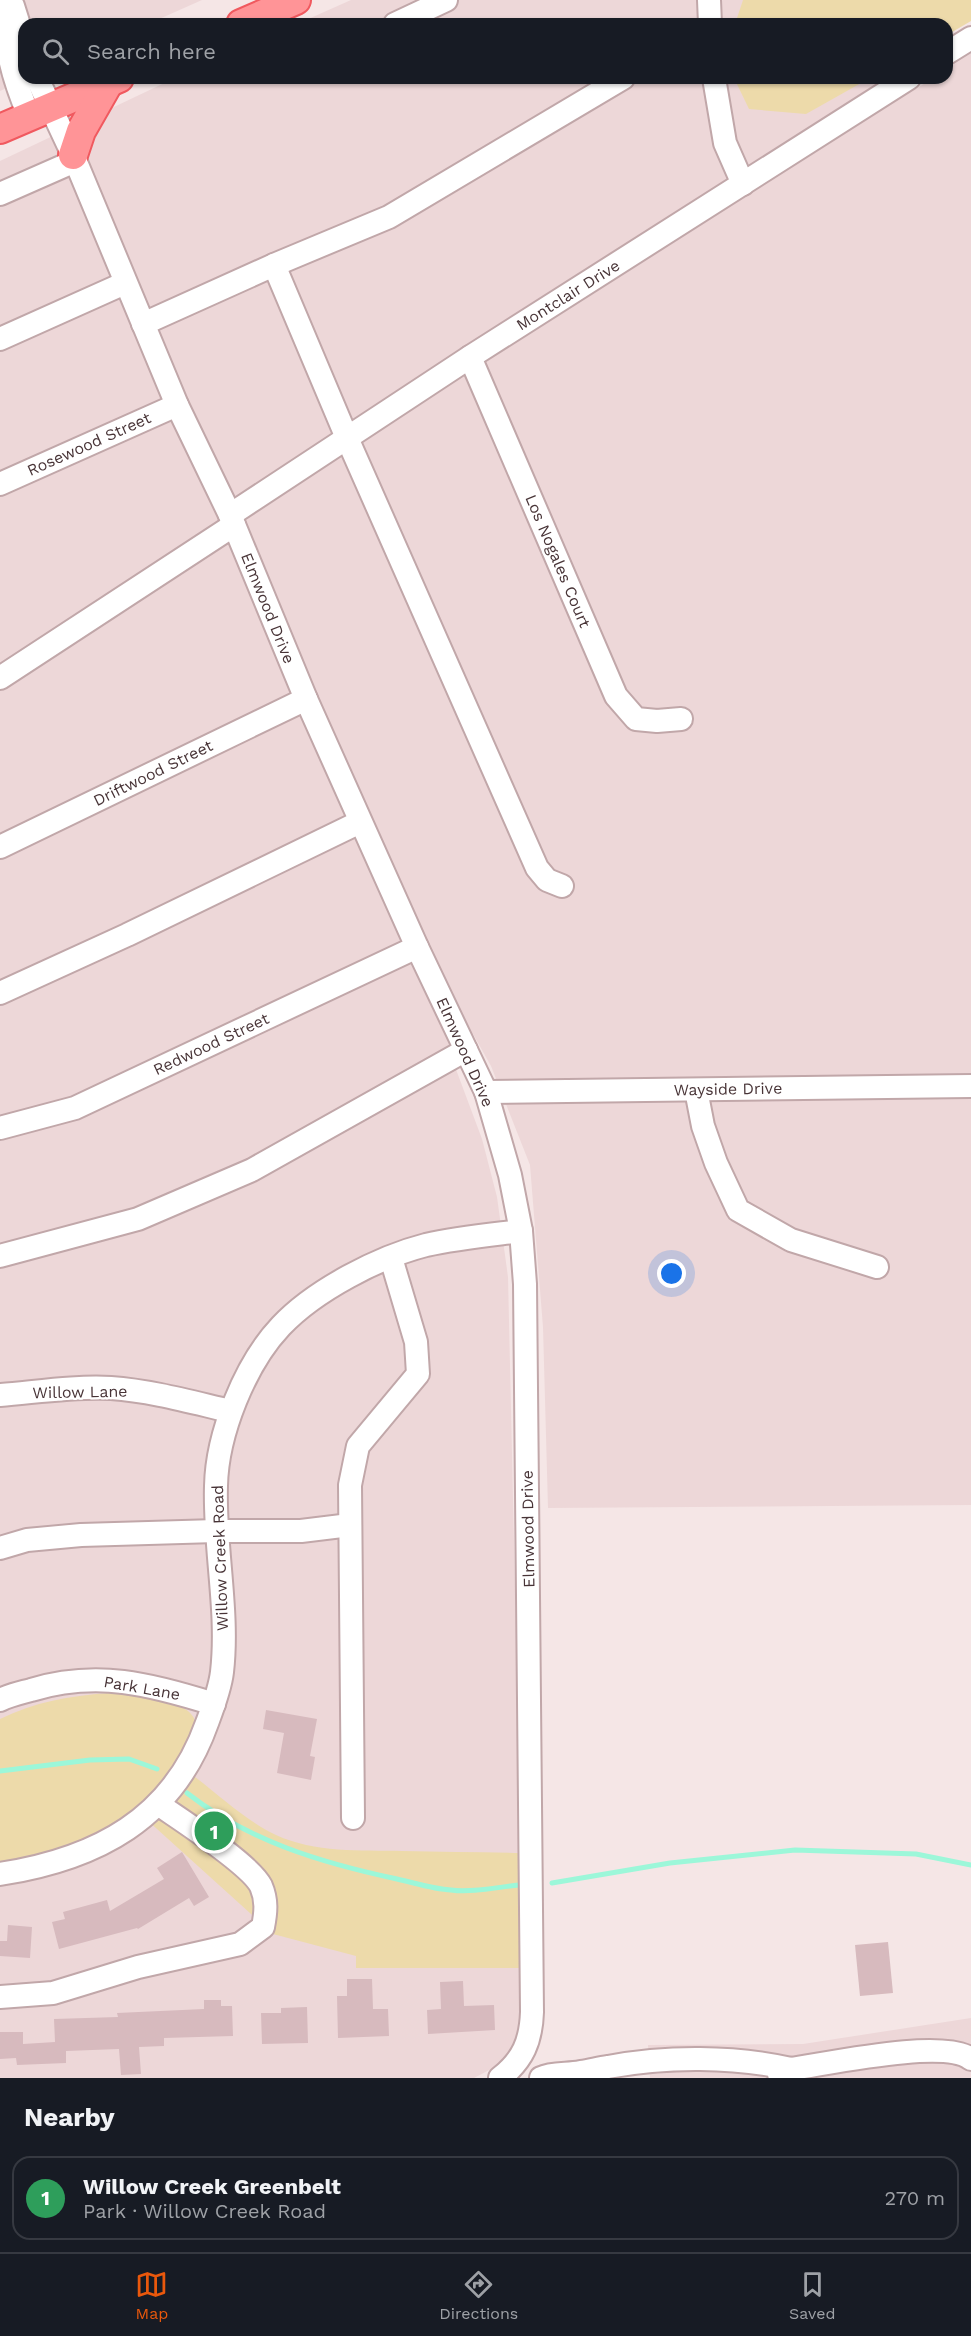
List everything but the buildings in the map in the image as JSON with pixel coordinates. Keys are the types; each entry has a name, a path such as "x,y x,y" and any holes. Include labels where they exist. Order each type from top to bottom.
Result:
{"main road":[{"path":"255,18 296,0"},
{"path":"0,129 104,84"},
{"path":"74,158 81,131 111,84"}],"street":[{"path":"10,0 18,23"},
{"path":"10,0 6,20 7,51 13,78 40,111"},
{"path":"408,18 446,0"},
{"path":"953,49 971,38"},
{"path":"38,84 40,111"},
{"path":"143,324 274,265 389,217 613,84"},
{"path":"715,84 724,143 743,184"},
{"name":"Montclair Drive","path":"0,678 232,520 347,438 470,357 900,84"},
{"name":"Elmwood Drive","path":"40,111 74,158 177,405 232,520 360,822 486,1092 510,1175 521,1231 525,1284 532,2012 529,2040 512,2075"},
{"path":"0,194 74,158"},
{"path":"274,265 347,438 537,868 547,880 562,886"},
{"path":"0,339 125,283"},
{"name":"Los Nogales Court","path":"470,357 616,696 636,718 657,721 681,719"},
{"name":"Rosewood Street","path":"0,484 177,405"},
{"name":"Driftwood Street","path":"0,848 306,699"},
{"path":"0,993 127,935 360,822"},
{"name":"Redwood Street","path":"0,1128 75,1108 417,947"},
{"path":"0,1256 138,1219 252,1170 466,1050"},
{"name":"Wayside Drive","path":"486,1092 971,1086"},
{"path":"696,1090 703,1126 716,1163 738,1210 791,1240 877,1267"},
{"name":"Willow Creek Road","path":"0,1874 38,1868 78,1856 118,1836 158,1804 189,1762 202,1738 222,1674 224,1634 216,1531 216,1483 230,1411 255,1363 281,1326 312,1300 353,1275 391,1258 425,1246 521,1231"},
{"path":"353,1818 350,1485 358,1446 418,1374 416,1342 391,1258"},
{"name":"Willow Lane","path":"0,1395 110,1388 156,1393 230,1411"},
{"path":"0,1548 27,1539 216,1531 302,1531 350,1525"},
{"name":"Park Lane","path":"0,1700 51,1684 104,1679 162,1688 214,1704"},
{"path":"0,1997 53,1993 138,1967 240,1944 263,1927 267,1908 260,1884 240,1863 158,1804"},
{"path":"541,2078 547,2075 639,2071 711,2060 745,2061 781,2073 916,2051 953,2052 971,2059"}],"shaded area":[{"path":"0,0 202,0 162,18 18,18 18,83 0,91"},
{"path":"351,0 864,0 874,18 310,18"},
{"path":"743,0 971,0 971,21 953,32 953,18 737,18"},
{"path":"971,53 971,1505 548,1508 543,1327 530,1165 491,1066 473,1034 448,1048 482,1139 497,1197 508,1277 524,1984 521,2026 512,2052 497,2066 474,2078 0,2078 0,161 162,84 913,84 916,89 924,84 953,84 953,65"},
{"path":"737,84 859,84 806,114 749,109"},
{"path":"108,1693 160,1699 185,1709 193,1716 196,1725 176,1763 262,1828 291,1841 322,1848 354,1850 521,1853 524,1968 356,1968 356,1956 273,1934 136,1810 62,1854 0,1865 0,1719 26,1708 52,1701"},
{"path":"971,2018 971,2078 650,2078 648,2045 803,2044"}],"waterway":[{"path":"0,1771 90,1760 129,1759 157,1769"},
{"path":"187,1793 210,1810 260,1837 341,1866 424,1886 459,1891 519,1885"},
{"path":"552,1883 670,1863 795,1850 916,1854 971,1865"}],"place":[{"name":"Willow Creek Greenbelt","path":"214,1831"}]}
